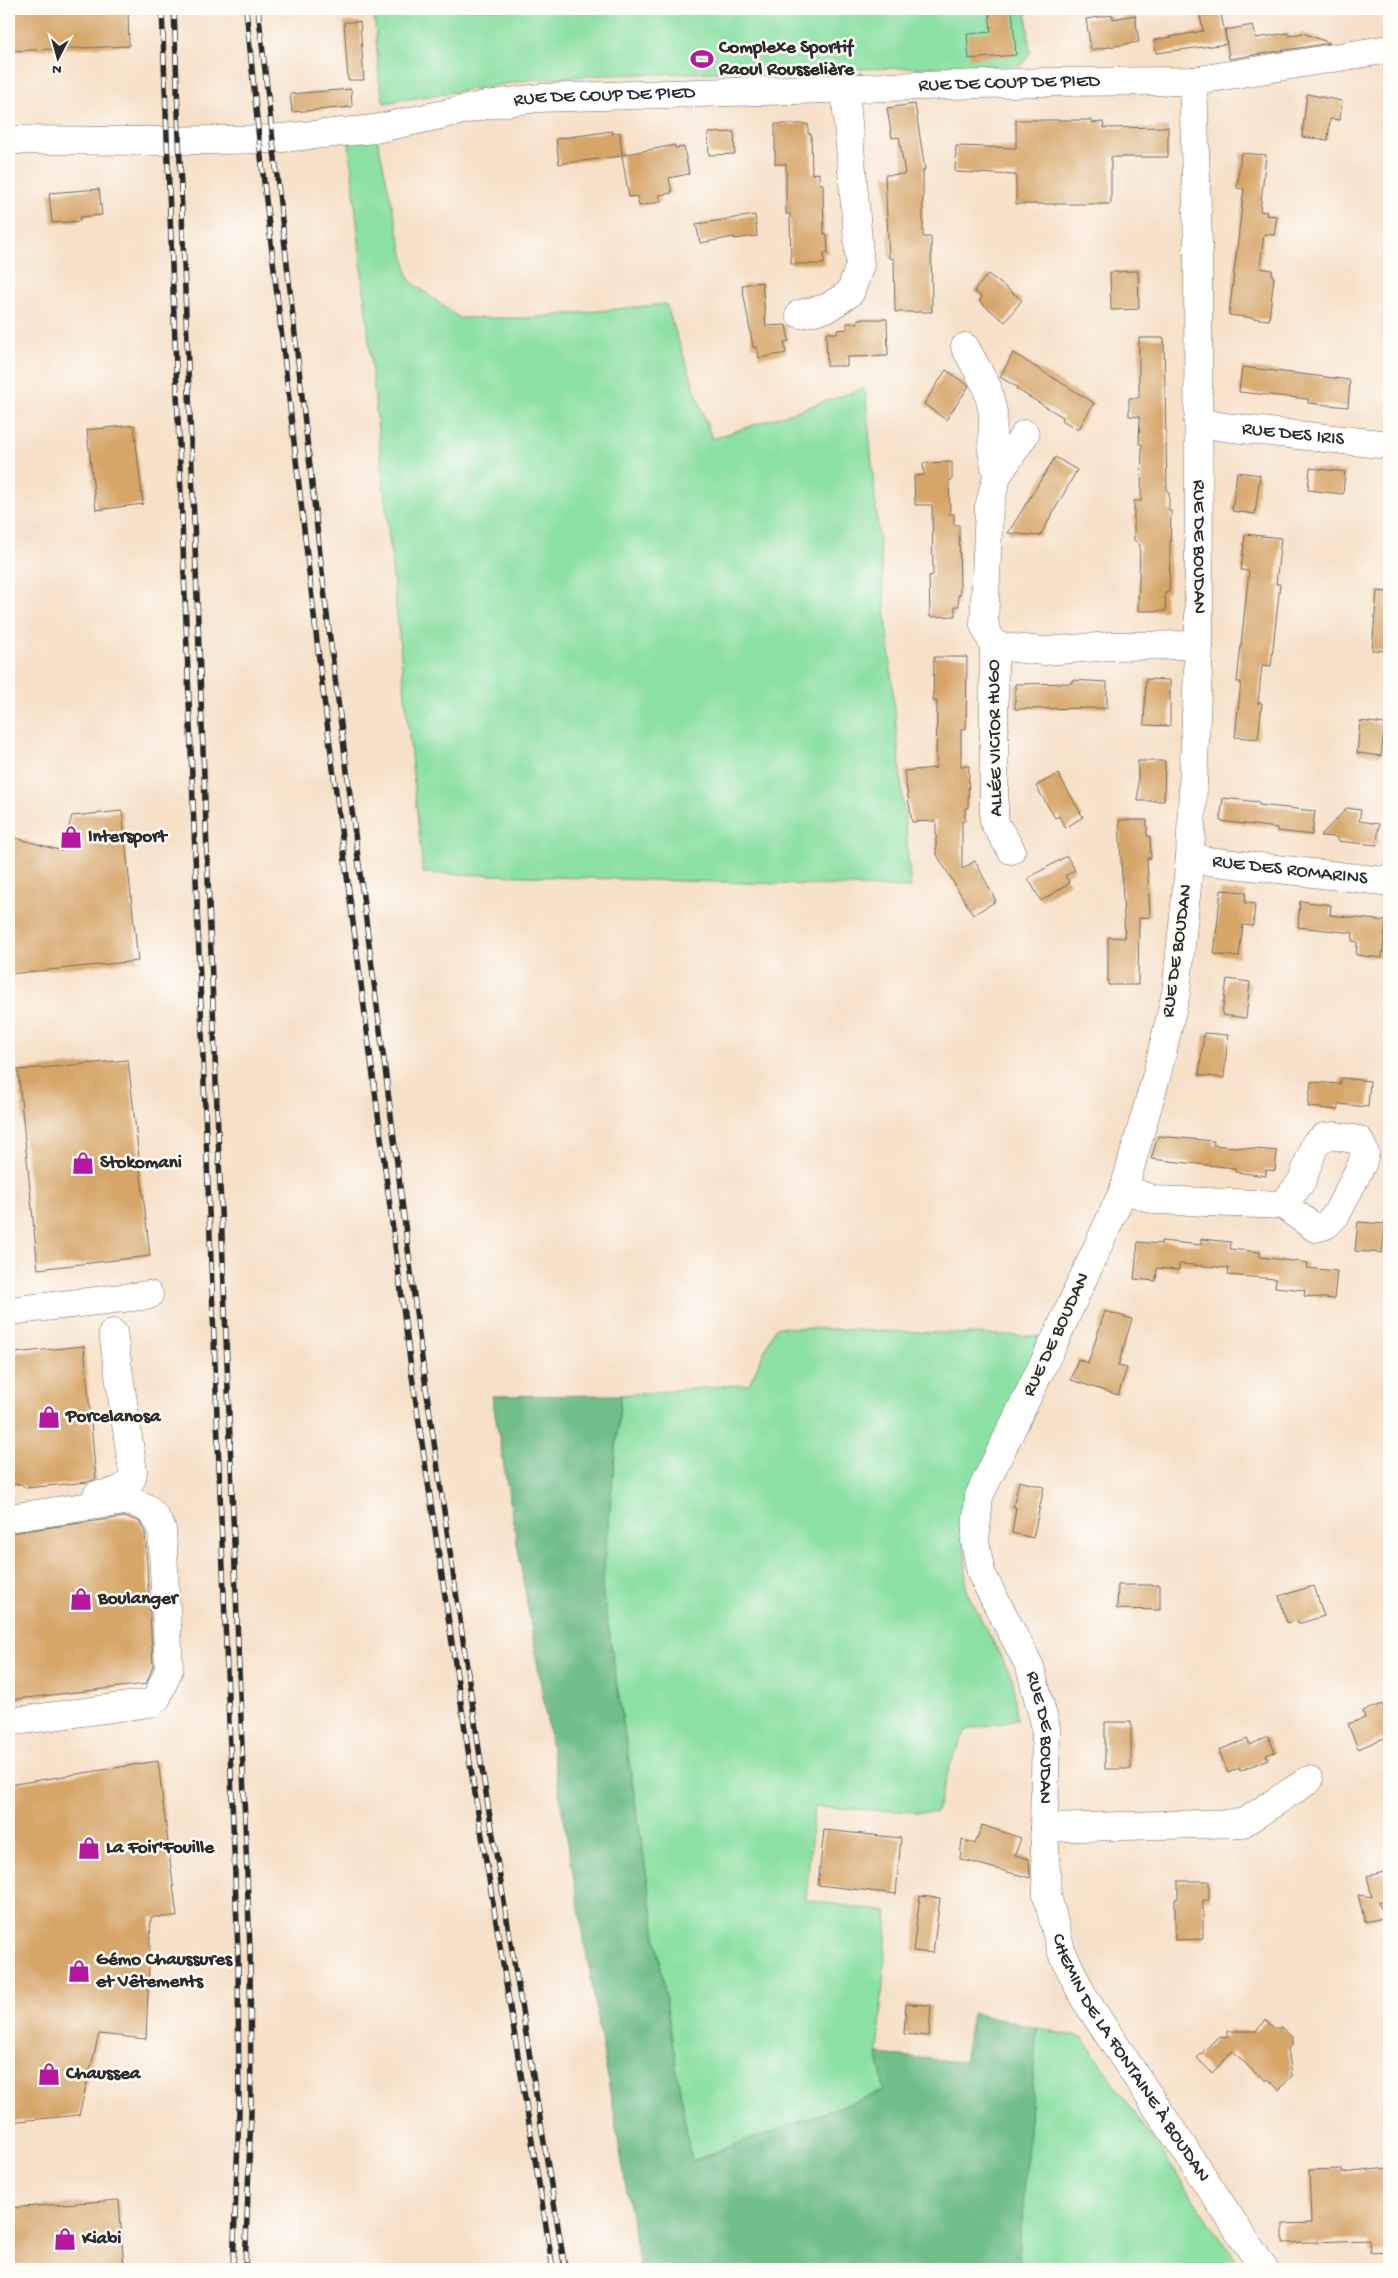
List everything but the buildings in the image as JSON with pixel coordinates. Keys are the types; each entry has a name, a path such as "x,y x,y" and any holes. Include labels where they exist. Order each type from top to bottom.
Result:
{"street":[{"name":"RUE DE COUP DE PIED","path":"9,140 149,142 271,139 348,133 486,105 538,98 1045,82 1193,81 1389,49"},
{"name":"RUE DE BOUDAN","path":"1044,1828 1046,1728 1030,1667 981,1573 974,1541 980,1496 1055,1340 1124,1189 1157,1074 1176,992 1190,857 1199,645 1198,245 1193,81"},
{"path":"800,314 827,308 850,293 860,265 845,88"},
{"name":"ALLÉE VICTOR HUGO","path":"964,347 986,387 993,413 992,450 997,476"},
{"name":"RUE DES IRIS","path":"1198,422 1224,427 1389,445"},
{"name":"ALLÉE VICTOR HUGO","path":"1011,850 994,822 994,646 984,625 989,507 997,476 1025,434"},
{"path":"994,646 1044,651 1112,646 1199,645"},
{"name":"RUE DES ROMARINS","path":"1190,857 1207,861 1383,881 1389,878"},
{"path":"1124,1189 1155,1200 1283,1205"},
{"path":"9,1311 149,1295"},
{"path":"9,1502 103,1494 123,1489 132,1480 133,1472 113,1332"},
{"path":"9,1518 124,1501 141,1504 154,1512 162,1530 169,1669 157,1698 150,1703 9,1722"},
{"path":"1044,1828 1243,1823 1309,1780"},
{"name":"CHEMIN DE LA FONTAINE À BOUDAN","path":"1044,1828 1047,1895 1061,1950 1084,1998 1264,2269"}],"green space":[{"name":"Complexe Sportif Raoul Rousselière","path":"374,9 1026,9 1030,53 1022,65 605,75 530,80 384,103 379,80"},
{"path":"375,129 409,280 459,318 528,318 666,304 712,439 865,388 911,888 423,873 348,133"},
{"path":"776,1327 1054,1337 965,1509 966,1590 1013,1680 1017,1720 966,1730 950,1765 936,1813 814,1807 806,1900 888,1912 878,2054 884,2091 691,2161 602,1588 621,1395 749,1384"},
{"path":"621,1395 602,1588 691,2161 884,2091 878,2054 964,2062 972,2013 1037,2028 1018,2269 640,2269 492,1396"},
{"path":"1037,2028 1083,2038 1242,2269 1018,2269"}],"railway":[{"path":"162,9 238,1952 239,2113 233,2269"},
{"path":"174,9 250,1950 251,2113 245,2269"},
{"path":"246,9 259,139 321,676 412,1376 470,1763 553,2269"},
{"path":"258,9 326,607 424,1374 481,1763 565,2269"}],"place":[{"name":"Complexe Sportif Raoul Rousselière","path":"702,59"},
{"name":"Intersport","path":"71,837"},
{"name":"Stokomani","path":"83,1163"},
{"name":"Porcelanosa","path":"49,1417"},
{"name":"Boulanger","path":"81,1599"},
{"name":"La Foir'Fouille","path":"89,1848"},
{"name":"Gémo Chaussures et Vêtements","path":"79,1971"},
{"name":"Chaussea","path":"49,2074"},
{"name":"Kiabi","path":"65,2239"}]}
